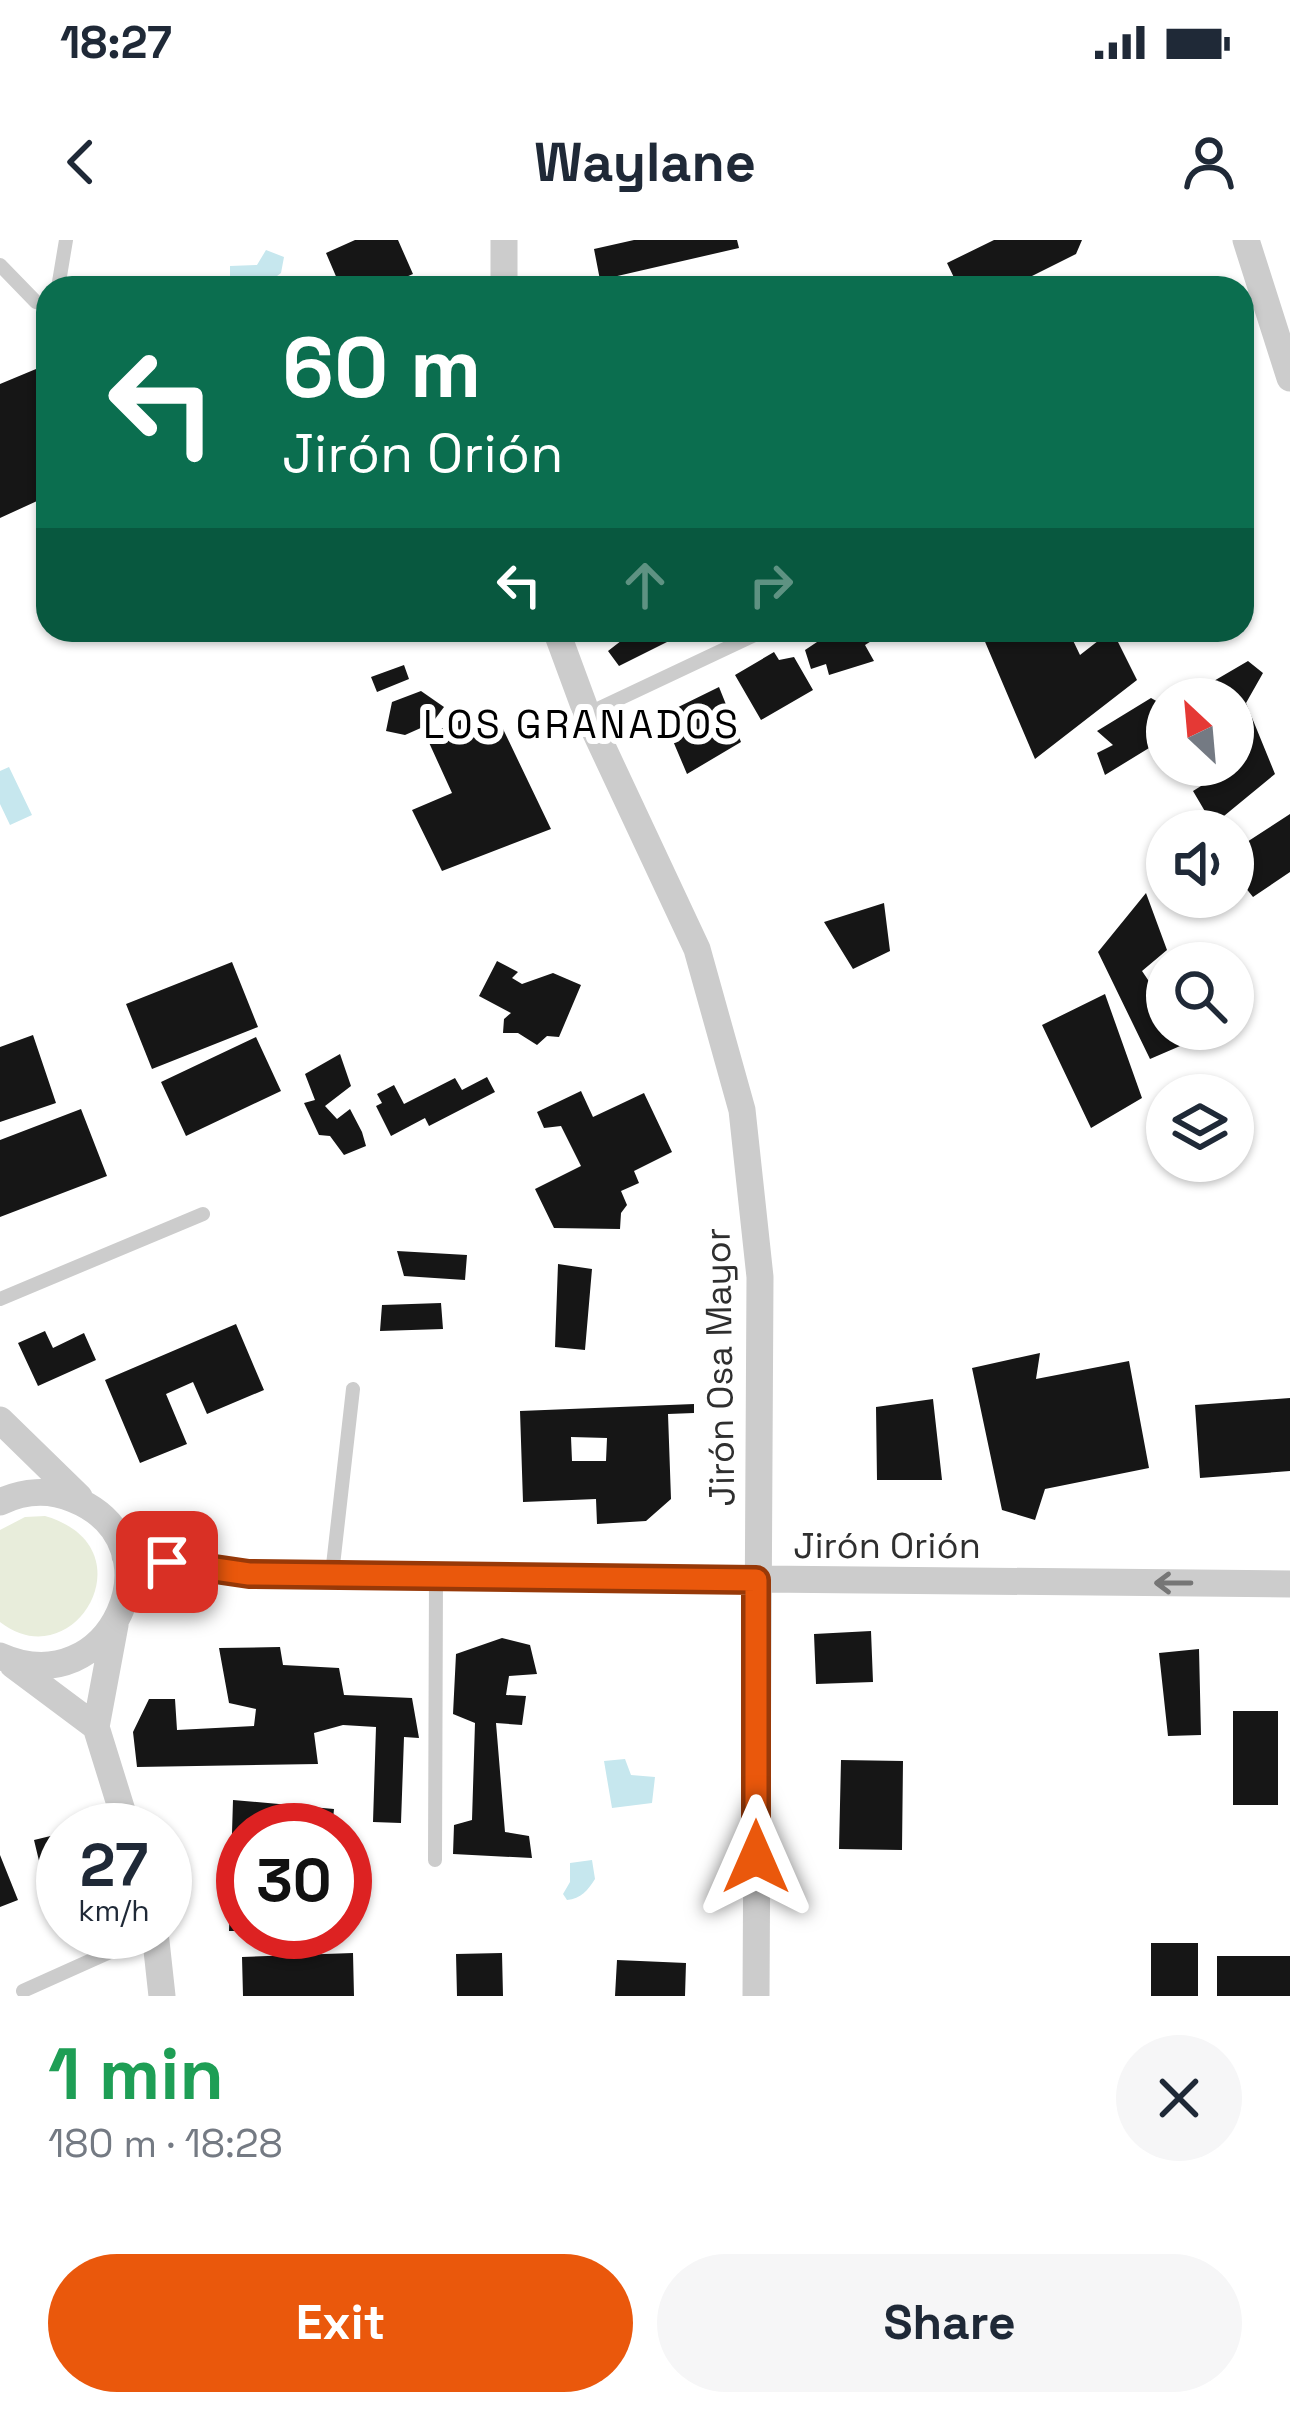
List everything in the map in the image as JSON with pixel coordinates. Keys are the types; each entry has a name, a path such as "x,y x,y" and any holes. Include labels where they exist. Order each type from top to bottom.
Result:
{"street":[{"path":"504,240 504,276"},
{"path":"1246,240 1290,378"},
{"name":"Jirón Osa Mayor","path":"560,642 587,714 697,949 742,1110 760,1277 756,1996"},
{"path":"0,1420 104,1518 125,1556 128,1591 115,1624 96,1727 120,1803"},
{"path":"0,1502 32,1492 61,1494 86,1504"},
{"name":"Jirón Orión","path":"125,1556 249,1574 1290,1584"},
{"path":"3,1658 29,1666 79,1658 115,1624"},
{"path":"3,1658 96,1727"},
{"path":"156,1959 162,1996"}],"lane":[{"path":"60,276 66,240"},
{"path":"0,266 36,302"},
{"path":"587,714 740,642"},
{"path":"0,1299 202,1214"},
{"path":"332,1574 353,1389"},
{"path":"435,1860 436,1576"},
{"path":"23,1991 94,1959"}],"green space":[{"path":"45,1516 77,1532 94,1554 97,1578 90,1602 75,1622 53,1634 28,1635 0,1622 0,1530 25,1517"}],"water":[{"path":"266,250 284,257 277,276 230,276 230,266 257,265"},
{"path":"9,767 32,815 10,825 0,804 0,771"},
{"path":"625,1759 631,1775 655,1777 652,1803 612,1808 604,1761"},
{"path":"592,1860 595,1879 584,1893 567,1900 563,1894 570,1882 570,1863"}],"building":[{"path":"355,240 398,240 413,274 336,276 326,253"},
{"path":"634,240 737,240 739,248 617,276 599,276 594,249"},
{"path":"994,240 1082,240 1076,254 1032,276 953,276 947,263"},
{"path":"36,369 36,502 0,518 0,384"},
{"path":"620,642 667,642 619,666 608,651"},
{"path":"817,642 870,642 865,645 874,661 829,675 826,664 811,669 805,650"},
{"path":"985,642 1074,642 1080,655 1097,642 1118,642 1137,680 1035,759"},
{"path":"774,652 779,660 794,657 813,690 761,720 735,675"},
{"path":"1248,661 1263,673 1254,689 1254,678 1219,678"},
{"path":"404,665 409,679 377,692 371,677"},
{"path":"719,687 741,742 687,774 662,715"},
{"path":"421,691 444,707 432,723 405,735 386,731 392,702"},
{"path":"1146,701 1146,750 1105,775 1097,753 1113,745 1097,731"},
{"path":"492,706 551,829 442,871 412,810 452,793 426,736"},
{"path":"1254,723 1275,774 1231,810 1204,810 1193,791 1201,786 1254,786"},
{"path":"1290,814 1290,872 1254,896 1254,837"},
{"path":"1146,893 1146,918 1155,918 1164,942 1146,942 1142,971 1146,977 1146,1050 1171,1050 1150,1059 1098,952"},
{"path":"884,903 890,951 853,969 824,922"},
{"path":"497,961 518,972 512,978 522,984 553,973 581,985 559,1037 547,1036 537,1045 518,1033 503,1033 504,1019 511,1013 479,996"},
{"path":"232,962 258,1027 152,1069 126,1004"},
{"path":"1105,994 1142,1098 1091,1128 1042,1025"},
{"path":"33,1035 56,1103 0,1122 0,1047"},
{"path":"256,1037 281,1091 186,1136 161,1082"},
{"path":"340,1054 351,1086 325,1106 337,1119 350,1109 366,1146 344,1155 330,1136 319,1135 304,1103 315,1100 305,1074"},
{"path":"487,1077 495,1092 429,1126 425,1118 391,1136 376,1106 382,1103 377,1094 394,1085 404,1104 455,1078 462,1090"},
{"path":"581,1091 593,1117 644,1093 672,1152 634,1171 639,1183 621,1191 627,1205 620,1229 554,1228 535,1189 581,1166 561,1126 544,1128 537,1112"},
{"path":"81,1109 107,1176 0,1217 0,1140"},
{"path":"397,1251 467,1255 465,1280 404,1276"},
{"path":"558,1264 592,1269 585,1350 555,1347"},
{"path":"441,1303 443,1329 380,1331 382,1305"},
{"path":"236,1324 264,1390 207,1414 193,1382 166,1394 187,1444 140,1463 105,1380"},
{"path":"45,1331 53,1348 84,1333 96,1360 38,1386 18,1343"},
{"path":"1040,1353 1036,1379 1129,1361 1149,1468 1045,1489 1035,1520 1002,1510 972,1368"},
{"path":"1290,1398 1290,1471 1200,1478 1195,1405"},
{"path":"933,1399 942,1480 877,1480 876,1407"},
{"path":"694,1404 694,1413 668,1414 671,1499 646,1521 597,1524 596,1499 523,1502 520,1411","holes":["571,1437 607,1438 606,1461 572,1461"]},
{"path":"871,1631 873,1682 816,1684 814,1634"},
{"path":"502,1638 530,1645 537,1674 509,1676 506,1695 526,1696 522,1725 496,1723 505,1832 529,1836 532,1858 453,1854 454,1825 472,1820 475,1723 453,1714 456,1654"},
{"path":"280,1647 283,1665 339,1668 344,1695 412,1698 419,1738 404,1737 401,1823 373,1822 376,1727 343,1725 314,1733 318,1764 137,1767 133,1732 149,1699 175,1699 177,1730 254,1726 256,1709 229,1703 219,1648"},
{"path":"1199,1649 1201,1735 1168,1736 1159,1653"},
{"path":"1233,1711 1278,1711 1278,1805 1233,1805"},
{"path":"841,1760 903,1761 902,1850 839,1849"},
{"path":"0,1855 18,1900 0,1907"},
{"path":"1151,1943 1198,1943 1198,1996 1151,1996"},
{"path":"502,1953 503,1996 457,1996 456,1954"},
{"path":"1217,1956 1290,1956 1290,1996 1217,1996"},
{"path":"242,1959 353,1959 354,1996 243,1996"},
{"path":"617,1960 686,1963 685,1996 615,1996"}],"district":[{"name":"LOS GRANADOS","path":"582,724"}],"route":[{"path":"167,1562 249,1574 756,1580 756,1857"}]}
